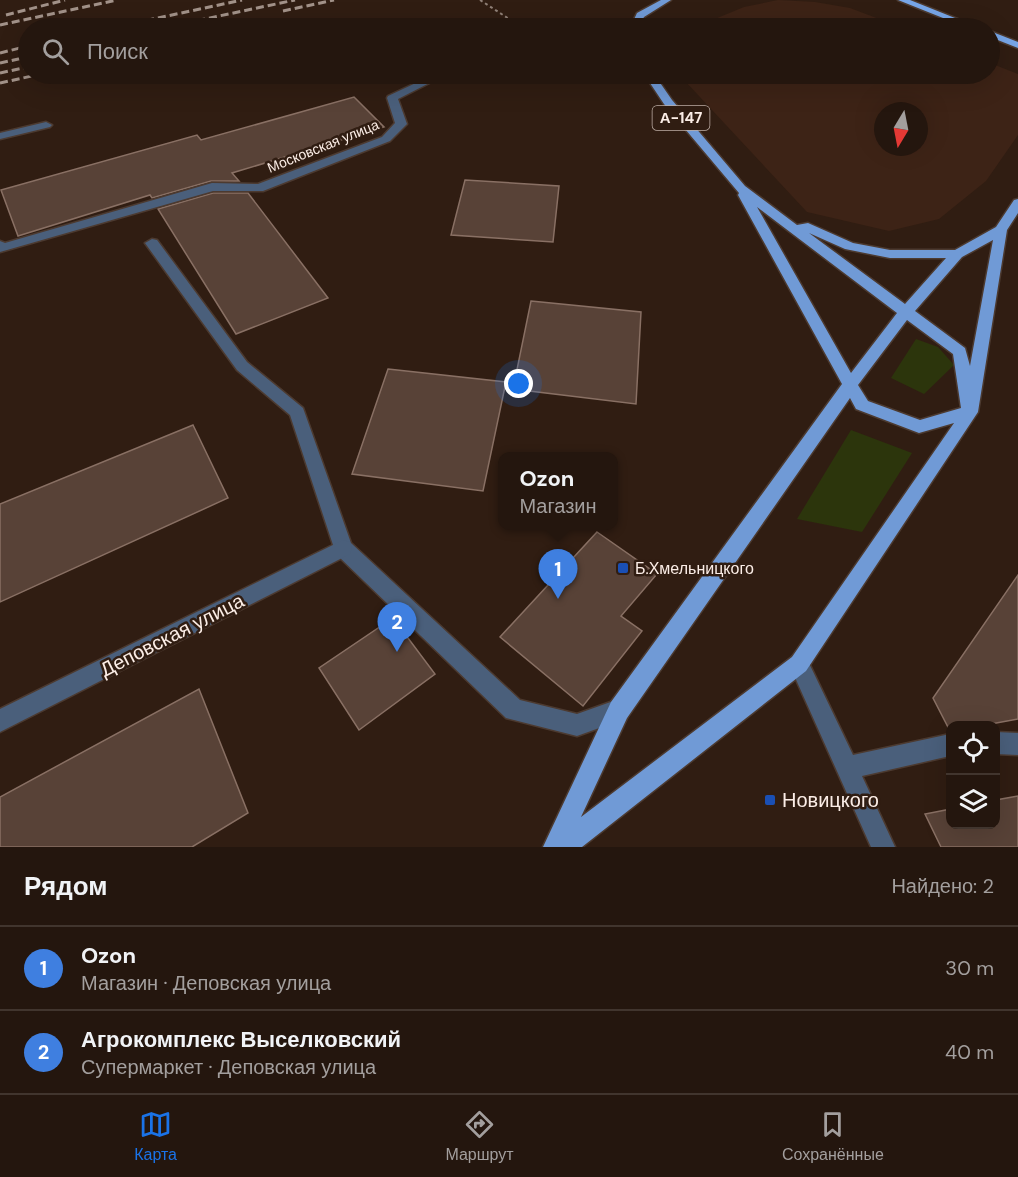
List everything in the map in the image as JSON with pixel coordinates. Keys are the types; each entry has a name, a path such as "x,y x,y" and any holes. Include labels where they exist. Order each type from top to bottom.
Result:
{"highway":[{"path":"902,0 949,18"},
{"path":"1000,38 1018,45"}],"main road":[{"path":"639,18 640,15 666,1"},
{"name":"А-147","path":"656,84 715,161 741,189"},
{"path":"741,189 810,231 850,246 890,254 957,254"},
{"path":"741,189 960,352 970,412"},
{"path":"741,189 862,405 920,428 970,412"},
{"path":"562,847 799,664 970,412 1001,230 1018,203"},
{"path":"555,847 619,710 850,385 905,313 957,254 1001,230"}],"street":[{"name":"Московская улица","path":"0,245 2,248 212,187 259,188 386,139 401,124 392,98 421,84"},
{"path":"0,136 46,125"},
{"path":"152,243 242,366 297,412 343,548 514,710 577,725 619,710"},
{"name":"Деповская улица","path":"0,721 343,548"},
{"path":"799,664 883,847"},
{"path":"1000,743 1018,744"},
{"path":"847,768 946,746"}],"path":[{"path":"480,0 508,18"}],"shaded area":[{"path":"778,0 815,2 850,8 876,18 717,18 744,7"},
{"path":"1000,67 1018,74 1018,135 986,181 939,219 889,231 807,212 688,84 1000,84"}],"green space":[{"path":"916,339 938,347 954,365 924,394 891,378"},
{"path":"851,430 912,453 862,532 797,519"}],"building":[{"path":"354,97 384,127 232,173 239,181 211,181 152,198 150,195 18,236 1,190 197,135 201,140"},
{"path":"465,180 559,186 553,242 451,235"},
{"path":"213,193 248,193 328,298 236,334 158,209"},
{"path":"531,301 641,312 636,404 513,389"},
{"path":"388,369 506,382 483,491 352,474"},
{"path":"193,425 228,498 0,602 0,504"},
{"path":"597,532 657,574 621,616 642,631 583,706 500,637"},
{"path":"1018,575 1018,719 1000,722 946,721 946,723 933,698"},
{"path":"393,618 435,674 359,730 319,668"},
{"path":"199,689 248,813 192,847 0,847 0,797"},
{"path":"1018,796 1018,847 941,847 925,814 946,810 946,829 1000,829 1000,799"}],"railway":[{"path":"6,15 65,0"},
{"path":"33,18 117,0"},
{"path":"158,18 242,0"},
{"path":"210,18 295,0"},
{"path":"283,11 334,0"},
{"path":"0,25 18,21"},
{"path":"0,53 18,48"},
{"path":"0,63 18,59"},
{"path":"0,73 18,69"},
{"path":"0,83 18,79"}],"place":[{"name":"Б.Хмельницкого","path":"623,568"},
{"name":"Ozon","path":"558,599"},
{"name":"Агрокомплекс Выселковский","path":"397,652"},
{"name":"Новицкого","path":"770,800"}]}
